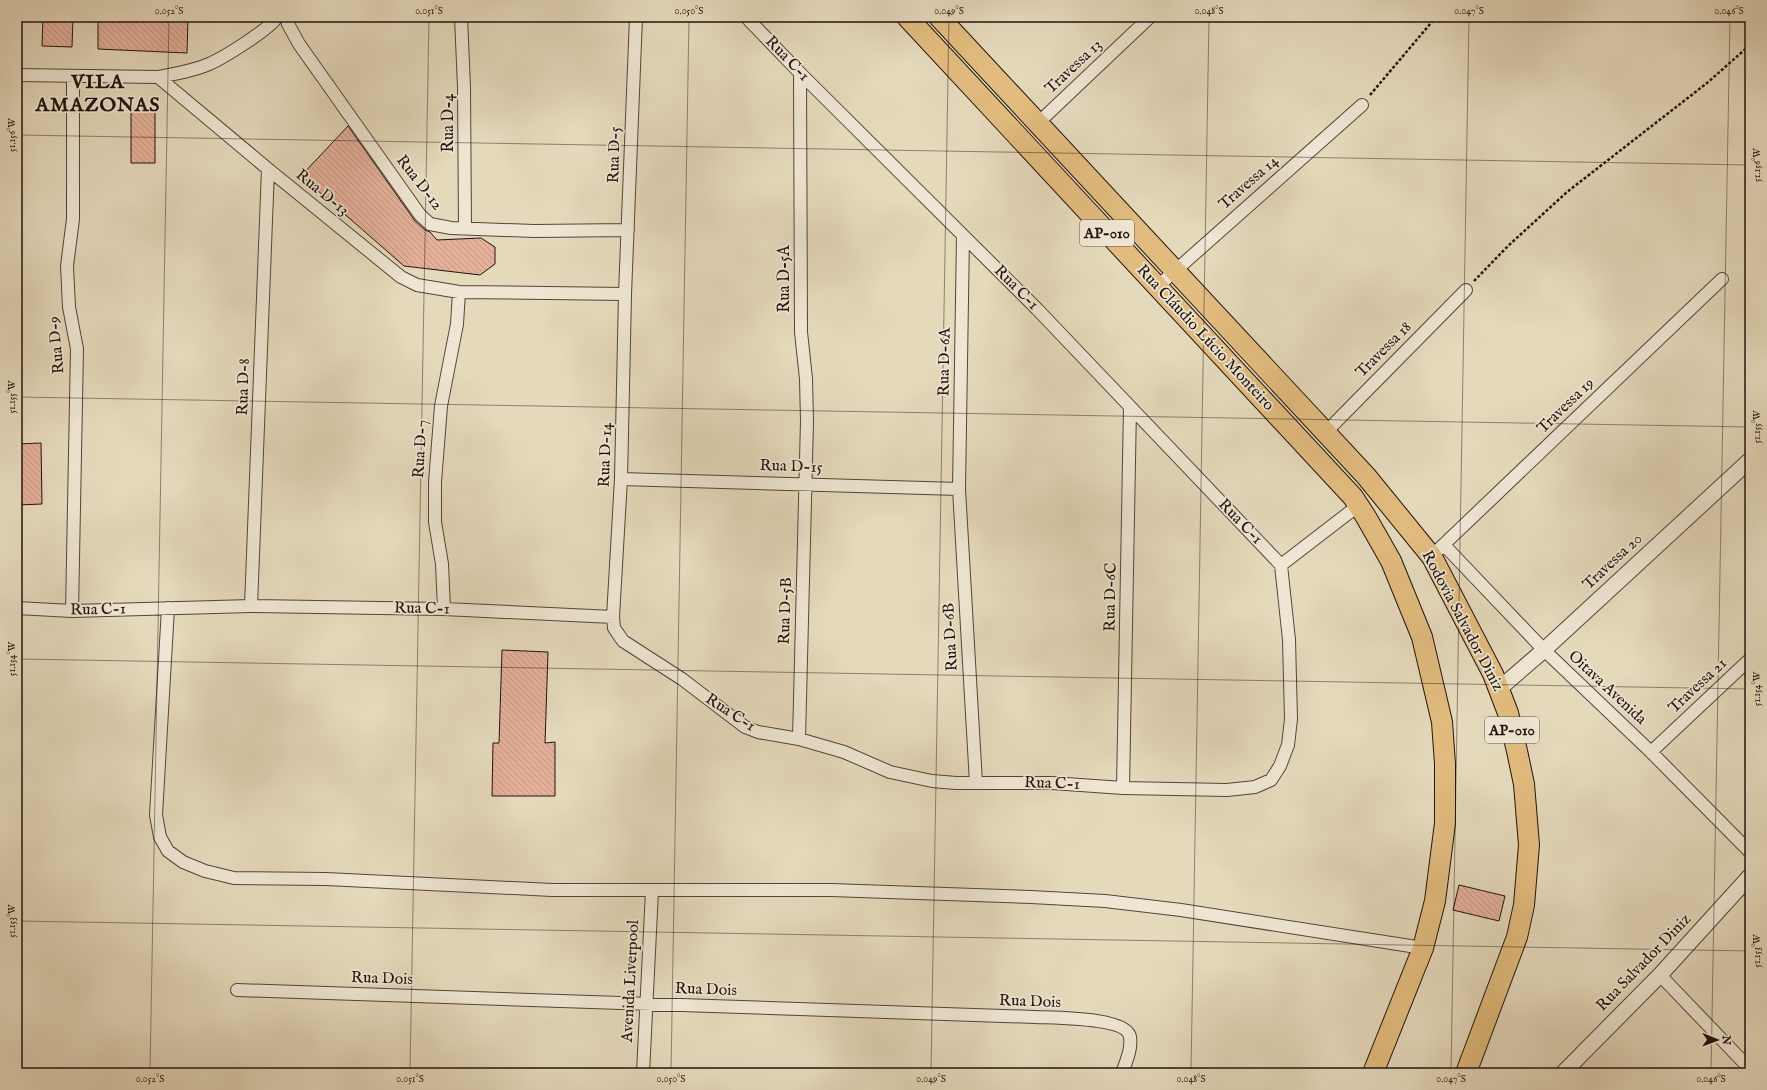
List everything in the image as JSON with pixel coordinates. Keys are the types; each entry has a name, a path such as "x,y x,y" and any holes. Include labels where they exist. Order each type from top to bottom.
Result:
{"main road":[{"name":"Rua Cláudio Lúcio Monteiro","path":"907,17 1359,505"},
{"name":"Rua Cláudio Lúcio Monteiro","path":"939,17 1325,433"},
{"name":"Rodovia Salvador Diniz","path":"1325,433 1438,551 1493,674 1508,713 1524,784 1528,826 1528,864 1524,905 1517,937 1466,1073"},
{"path":"1359,505 1378,490"},
{"name":"AP-010","path":"1359,505 1391,562 1422,637 1442,722 1445,764 1445,823 1436,901 1423,948 1373,1073"}],"street":[{"path":"17,75 158,77 187,71 209,64 265,30 277,17"},
{"name":"Rua D-12","path":"286,17 288,24 299,44 420,215 427,222 435,226 534,231 628,230"},
{"name":"Rua D-4","path":"461,17 464,87 465,228"},
{"name":"Rua D-5","path":"625,294 636,17"},
{"name":"Rua C-1","path":"17,608 72,611 251,606 444,609 614,616 614,628 623,641 682,679 737,722 758,732 799,739 854,756 883,770 900,775 943,782 1052,783 1124,788 1190,790 1242,789 1265,784 1271,780 1276,773 1288,745 1291,719 1289,640 1281,564 1037,309 800,73 746,17"},
{"name":"Travessa 13","path":"1037,124 1150,17"},
{"name":"Rua D-5A","path":"800,73 801,332 806,397 806,484"},
{"name":"Rua D-9","path":"72,611 77,349 70,307 66,266 73,219 73,76"},
{"name":"Rua D-13","path":"158,77 268,170 401,276 417,285 459,292 625,294"},
{"name":"Travessa 14","path":"1157,287 1362,105"},
{"name":"Rua D-8","path":"251,606 268,170"},
{"name":"Rua D-6A","path":"959,489 963,236"},
{"name":"Travessa 19","path":"1438,551 1722,279"},
{"name":"Travessa 18","path":"1325,433 1466,290"},
{"name":"Rua D-7","path":"444,609 442,564 435,522 435,482 440,406 457,324 459,292"},
{"name":"Rua D-14","path":"614,616 621,479 625,294"},
{"name":"Rua D-6C","path":"1124,788 1130,407"},
{"name":"Travessa 20","path":"1499,689 1544,650 1750,460"},
{"name":"Rua D-15","path":"621,479 959,489"},
{"name":"Rua D-5B","path":"799,739 806,484"},
{"name":"Rua D-6B","path":"959,489 976,783"},
{"path":"1281,564 1359,505"},
{"name":"Oitava Avenida","path":"1438,551 1651,752 1750,852"},
{"path":"168,608 156,815 160,838 168,851 183,862 204,871 234,878 357,881 552,890 831,890 1105,901 1181,910 1423,948"},
{"name":"Travessa 21","path":"1651,752 1750,659"},
{"name":"Rua Salvador Diniz","path":"1563,1073 1660,976 1750,876"},
{"name":"Avenida Liverpool","path":"643,1073 652,891"},
{"path":"1660,976 1750,1069"},
{"name":"Rua Dois","path":"237,990 646,1003 876,1013 1035,1017 1098,1022 1122,1027 1127,1030 1130,1037 1129,1051 1122,1073"}],"path":[{"path":"1362,105 1436,17"},
{"path":"1466,290 1508,246 1567,192 1707,83 1750,45"}],"building":[{"path":"43,17 73,17 72,47 42,46"},
{"path":"98,17 188,17 187,53 98,49"},
{"path":"131,109 155,110 155,163 131,163"},
{"path":"348,126 415,221 425,230 430,232 437,240 481,238 495,247 495,264 480,275 404,266 301,176"},
{"path":"41,443 42,504 17,505 17,444"},
{"path":"502,650 548,652 545,743 555,742 555,796 492,796 493,743 499,743"},
{"path":"1459,885 1505,896 1499,921 1453,910"}],"district":[{"name":"VILA AMAZONAS","path":"98,94"}]}
